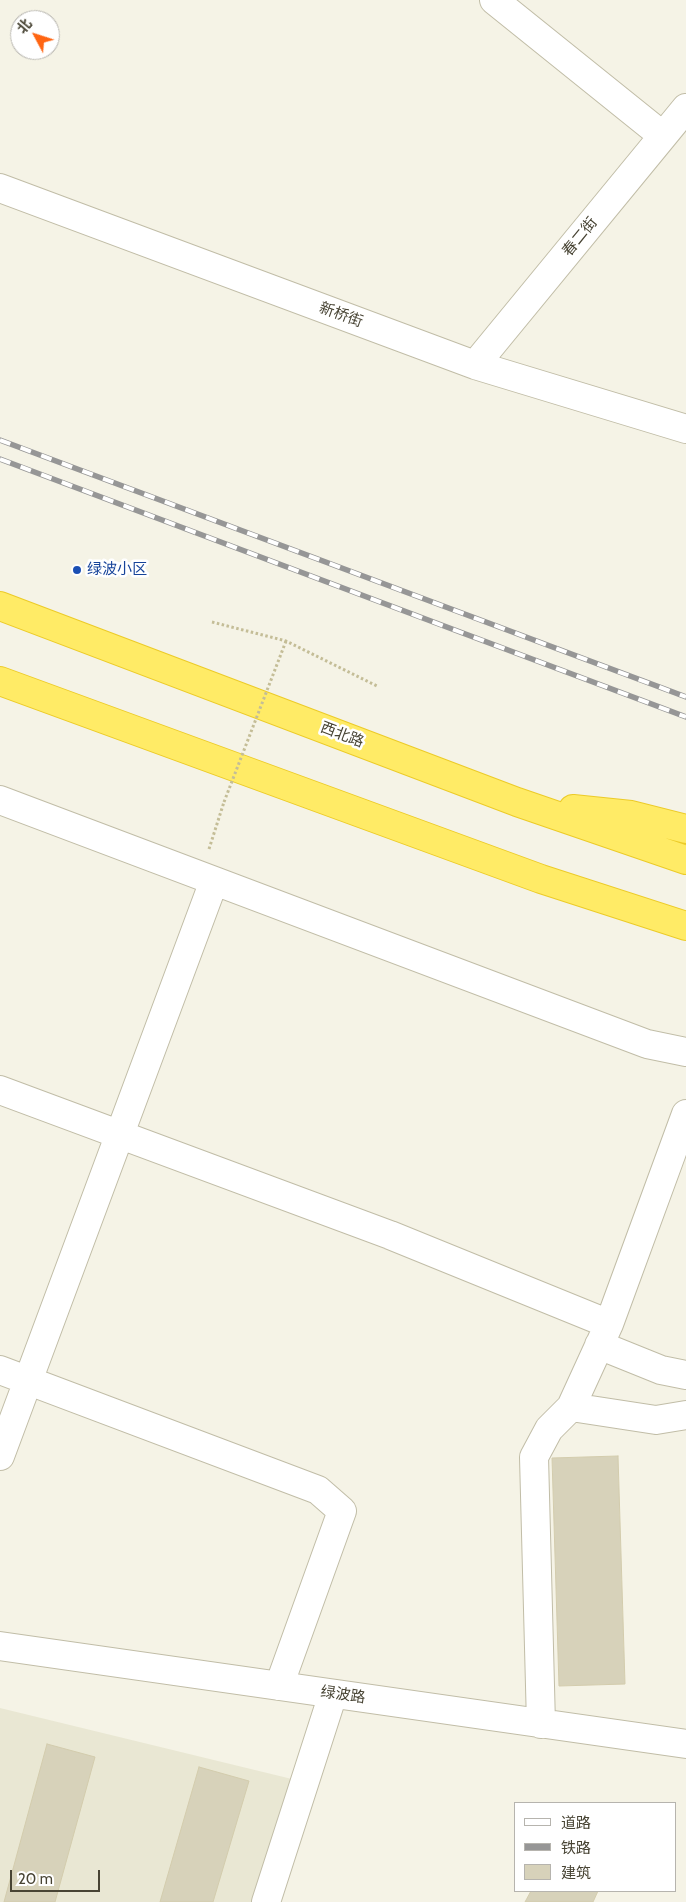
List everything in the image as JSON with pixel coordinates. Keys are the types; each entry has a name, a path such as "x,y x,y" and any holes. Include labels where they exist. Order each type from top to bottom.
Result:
{"highway":[{"name":"西北路","path":"0,606 517,802 686,860"},
{"path":"0,681 521,872 686,926"},
{"path":"517,802 631,815 686,829"},
{"path":"521,872 686,942"}],"street":[{"path":"494,0 663,136"},
{"name":"春二街","path":"475,365 686,108"},
{"name":"新桥街","path":"0,188 475,365 686,429"},
{"path":"0,800 210,869 647,1044 686,1052"},
{"path":"0,1456 120,1135 210,869"},
{"path":"0,1090 390,1235 604,1335 661,1370 686,1375"},
{"path":"541,1724 534,1457 549,1429 571,1407 604,1335 686,1114"},
{"path":"0,1370 318,1490 342,1511 279,1686"},
{"path":"571,1407 656,1420 686,1415"},
{"name":"绿波路","path":"0,1646 686,1744"},
{"path":"266,1902 333,1694"}],"path":[{"path":"212,622 286,641 377,686"},
{"path":"210,869 224,802 286,641"}],"shaded area":[{"path":"0,1708 296,1780 265,1902 0,1902"}],"building":[{"path":"618,1456 625,1684 559,1686 552,1458"},
{"path":"47,1744 95,1757 55,1902 4,1902"},
{"path":"199,1767 249,1781 213,1902 160,1902"},
{"path":"530,1892 598,1892 593,1902 525,1902"}],"railway":[{"path":"0,440 686,697"},
{"path":"0,459 686,717"}],"place":[{"name":"绿波小区","path":"77,570"}]}
